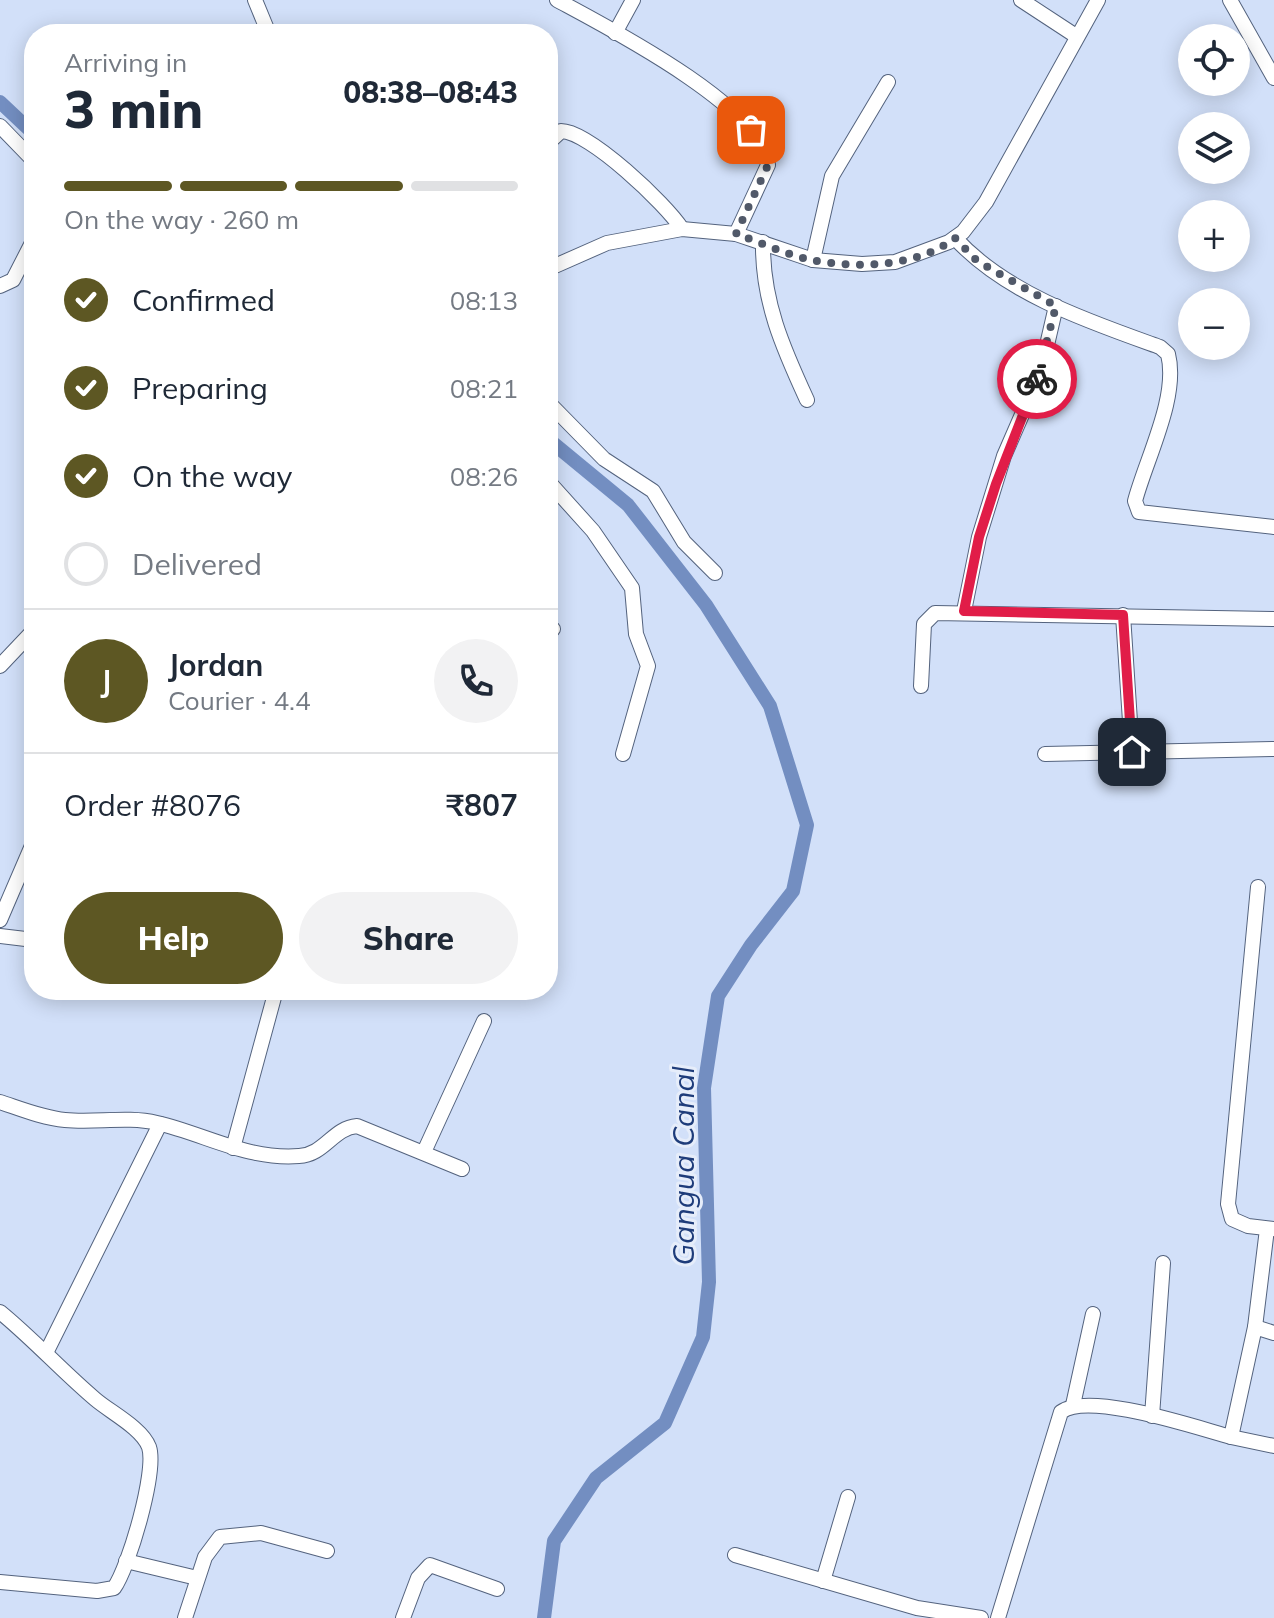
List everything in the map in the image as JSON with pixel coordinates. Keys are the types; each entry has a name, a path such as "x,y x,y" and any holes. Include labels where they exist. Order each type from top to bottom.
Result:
{"street":[{"path":"255,0 265,24"},
{"path":"557,0 700,86 762,142 768,165 736,234"},
{"path":"615,33 633,0"},
{"path":"1021,0 1076,36"},
{"path":"558,265 607,243 682,229 736,234 813,260 862,264 895,262 925,253 955,238 986,202 1098,0"},
{"path":"1230,0 1274,78"},
{"path":"813,260 832,176 888,82"},
{"path":"0,126 24,151"},
{"path":"558,134 561,131 580,135 661,203 682,229"},
{"path":"955,238 977,261 1056,306 1160,347 1168,354 1170,372 1158,434 1137,496 1139,512 1274,527"},
{"path":"763,242 764,286 774,326 807,400"},
{"path":"0,286 13,280 24,259"},
{"path":"964,611 979,537 1004,456 1041,371 1056,306"},
{"path":"558,412 604,459 653,491 684,542 715,573"},
{"path":"558,492 585,521 632,588 636,634 648,666 623,754"},
{"path":"921,686 926,619 935,613 964,611 1274,619"},
{"path":"1123,615 1132,752"},
{"path":"0,666 24,641"},
{"path":"1045,754 1274,749"},
{"path":"0,920 24,864"},
{"path":"1231,1437 1255,1327 1270,1229 1237,1223 1232,1219 1228,1204 1258,887"},
{"path":"0,936 24,939"},
{"path":"233,1148 270,1000"},
{"path":"424,1152 484,1021"},
{"path":"0,1102 61,1120 128,1120 160,1124 233,1148 282,1157 311,1155 344,1128 357,1126 462,1169"},
{"path":"47,1351 160,1124"},
{"path":"1152,1416 1163,1263"},
{"path":"0,1312 148,1444 152,1472 119,1581 106,1590 0,1582"},
{"path":"998,1618 1038,1495 1058,1418 1073,1405 1093,1314"},
{"path":"1255,1327 1274,1333"},
{"path":"1073,1405 1152,1416 1274,1446"},
{"path":"823,1581 848,1497"},
{"path":"185,1618 197,1578 214,1542 232,1533 261,1533 327,1551"},
{"path":"735,1555 917,1608 981,1618"},
{"path":"126,1561 197,1578"},
{"path":"403,1618 418,1578 430,1565 497,1589"}],"waterway":[{"name":"Gangua Canal","path":"0,102 24,125"},
{"name":"Gangua Canal","path":"544,1618 554,1541 596,1478 665,1423 703,1337 709,1282 704,1088 718,996 751,945 793,891 807,825 770,706 706,605 628,505 558,447"}],"way so far":[{"path":"751,130 768,153 768,165 736,234 813,260 862,264 895,262 925,253 955,238 977,261 1056,306 1037,379"}],"route":[{"path":"1037,379 1004,456 979,537 964,611 1123,615 1132,752"}]}
